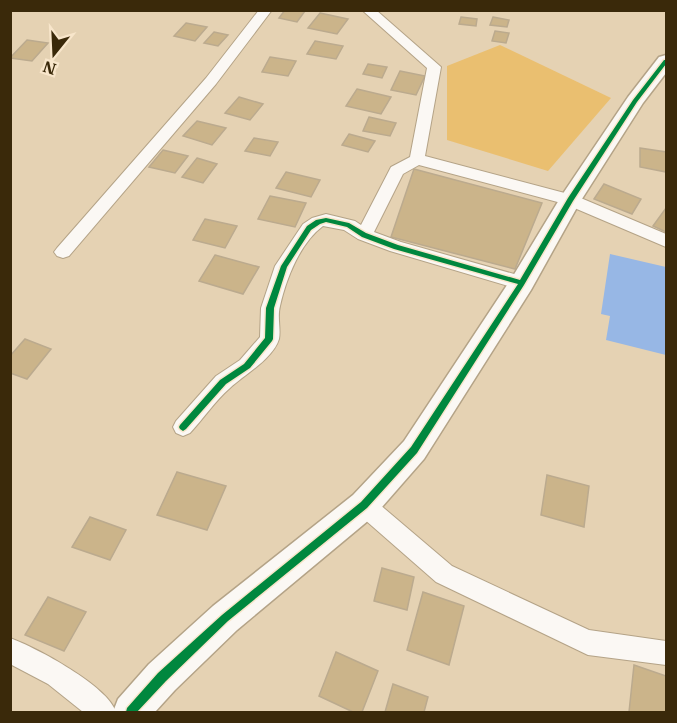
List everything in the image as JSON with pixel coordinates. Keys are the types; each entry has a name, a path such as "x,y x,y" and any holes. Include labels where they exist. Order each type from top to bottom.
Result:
{"street":[{"path":"63,252 212,81 266,10"},
{"path":"368,10 434,67 417,159"},
{"path":"131,712 162,677 225,618 364,505 414,450 522,283 570,200 635,101 666,61"},
{"path":"364,235 397,171 417,159 570,200 666,241"},
{"path":"183,426 223,382 247,366 269,339 270,308 284,266 309,228 326,220 350,225 364,235 427,256 522,283"},
{"path":"364,505 444,574 588,642 666,653"},
{"path":"10,650 57,675 103,712"}],"shaded area":[{"path":"500,45 611,98 548,171 447,140 447,66"}],"water":[{"path":"610,254 666,267 666,355 606,340 610,316 601,314"}],"building":[{"path":"285,10 305,11 297,22 279,18"},
{"path":"320,13 348,19 337,34 308,28"},
{"path":"461,17 477,19 476,26 459,24"},
{"path":"493,17 509,20 507,27 490,25"},
{"path":"186,23 207,27 195,41 174,36"},
{"path":"495,31 509,33 506,43 492,41"},
{"path":"214,32 228,35 218,46 204,43"},
{"path":"27,40 48,43 32,61 10,58"},
{"path":"315,41 343,46 336,59 307,54"},
{"path":"270,57 296,61 288,76 262,72"},
{"path":"368,64 387,67 382,78 363,74"},
{"path":"400,71 425,76 416,95 391,90"},
{"path":"357,89 391,97 381,114 346,106"},
{"path":"239,97 263,104 250,120 225,113"},
{"path":"369,117 396,123 390,136 363,131"},
{"path":"197,121 226,128 212,145 183,136"},
{"path":"349,134 375,141 368,152 342,145"},
{"path":"254,138 278,142 270,156 245,151"},
{"path":"640,148 666,152 666,172 640,167"},
{"path":"163,150 188,156 175,173 149,167"},
{"path":"197,158 217,164 203,183 182,177"},
{"path":"414,169 542,203 515,269 391,237"},
{"path":"286,172 320,180 311,197 276,188"},
{"path":"604,184 641,199 632,214 594,199"},
{"path":"270,196 306,203 295,227 258,219"},
{"path":"666,208 666,232 653,226"},
{"path":"205,219 237,226 225,248 193,240"},
{"path":"215,255 259,267 243,294 199,281"},
{"path":"25,339 51,349 27,379 10,373 10,356"},
{"path":"177,472 226,486 207,530 157,515"},
{"path":"547,475 589,486 584,527 541,515"},
{"path":"90,517 126,530 110,560 72,547"},
{"path":"382,568 414,577 407,610 374,601"},
{"path":"423,592 464,606 449,665 407,650"},
{"path":"48,597 86,612 64,651 25,635"},
{"path":"336,652 378,671 362,712 353,712 319,696"},
{"path":"634,665 666,676 666,712 629,712"},
{"path":"393,684 428,697 424,712 385,712"}],"cycle path":[{"path":"131,712 162,677 225,618 364,505 414,450 522,283 570,200 635,101 666,61"},
{"path":"183,427 223,382 247,366 269,339 270,308 284,266 309,228 318,222 326,220 349,225 364,235 396,247 522,283"}]}
